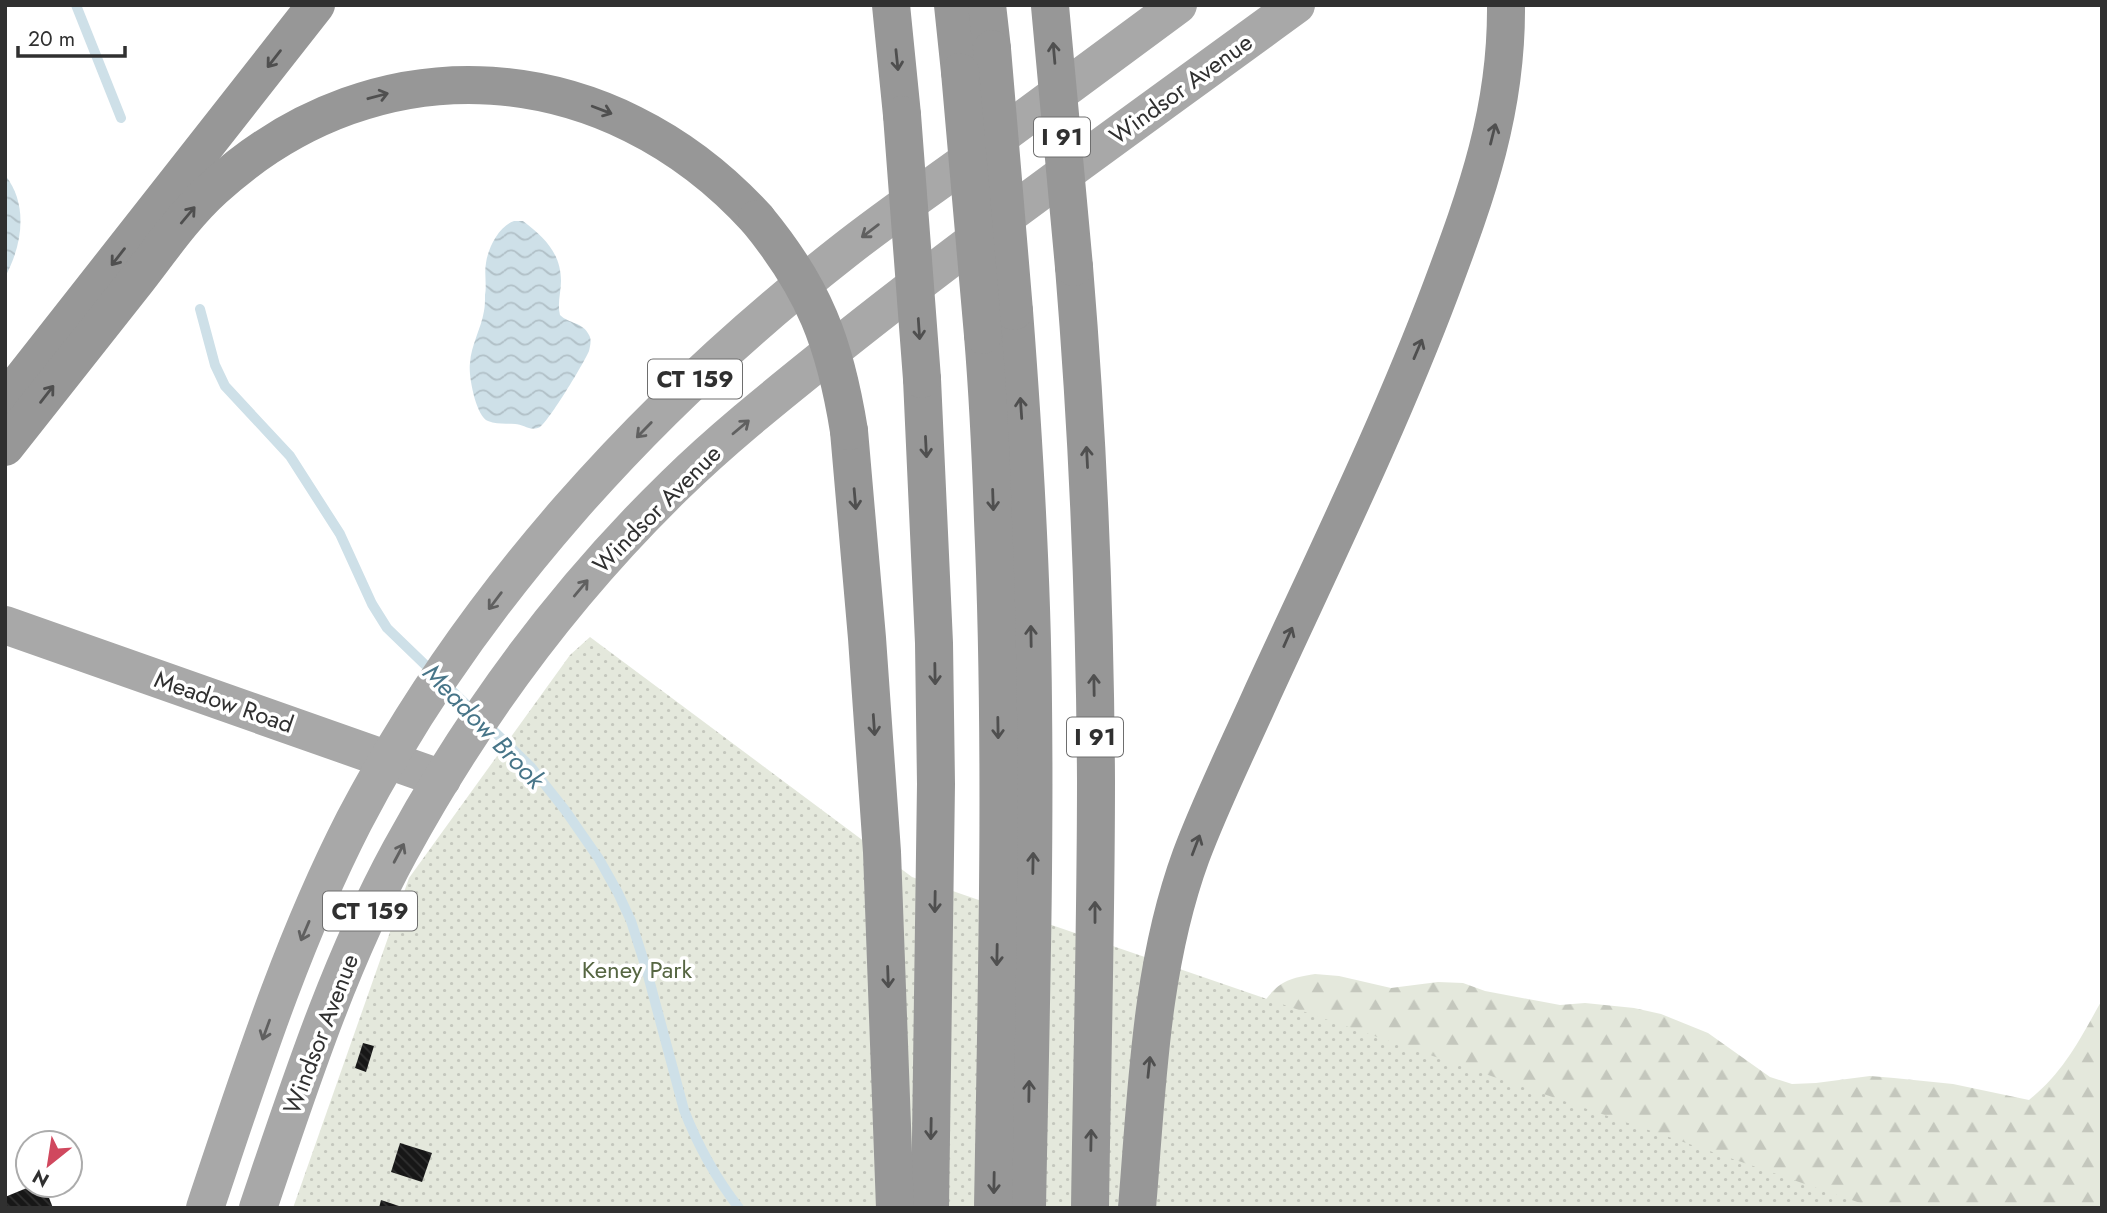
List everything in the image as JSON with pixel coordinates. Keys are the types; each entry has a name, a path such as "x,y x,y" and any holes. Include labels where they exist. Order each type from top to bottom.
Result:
{"highway":[{"path":"5,401 316,5"},
{"path":"891,5 922,379 934,643 936,784 930,1208"},
{"path":"953,5 992,475 998,664 999,865 993,1208"},
{"path":"987,5 1014,311 1029,551 1033,820 1027,1208"},
{"path":"1137,1208 1154,1019 1163,958 1177,899 1208,814 1391,412 1460,240 1495,124 1504,70 1506,5"},
{"name":"I 91","path":"1049,6 1074,267 1087,459 1095,725 1095,933 1090,1208"},
{"path":"5,447 181,224 214,189 252,157 289,133 372,97 416,88 463,84 529,90 578,102 621,118 683,152 724,185 757,219 786,255 819,315 834,355 849,431 882,852 895,1202"}],"main road":[{"name":"Windsor Avenue","path":"205,1208 264,1035 341,847 388,760 453,658 521,567 581,496 656,417 734,344 844,251 1178,5"},
{"name":"Windsor Avenue","path":"258,1208 309,1063 361,930 400,852 465,741 493,699 605,559 675,485 736,431 906,292 1296,5"},
{"name":"Meadow Road","path":"5,625 442,779"},
{"path":"230,1134 278,1151"}],"green space":[{"name":"Keney Park","path":"590,637 912,877 1875,1208 293,1208 409,878 570,655"},
{"path":"1315,974 1339,976 1391,988 1438,982 1463,983 1485,991 1560,1005 1585,1003 1661,1014 1708,1033 1770,1077 1792,1084 1870,1076 1953,1084 2029,1100 2062,1066 2102,1000 2102,1208 1238,1208 1257,1011 1281,984"}],"water":[{"path":"5,175 18,199 20,226 16,252 5,277"},
{"path":"514,221 523,221 550,246 560,271 560,315 583,328 590,339 589,351 566,391 544,423 533,429 518,424 495,423 484,418 477,404 470,377 471,356 483,318 487,257 499,233"}],"building":[{"path":"363,1043 374,1046 366,1072 355,1068"},
{"path":"400,1143 432,1153 422,1182 391,1172"},
{"path":"14,1193 14,1199 49,1199 53,1208 5,1208 5,1197"},
{"path":"381,1200 402,1207 402,1208 379,1208"}],"waterway":[{"name":"Meadow Brook","path":"76,5 121,118"},
{"name":"Meadow Brook","path":"200,309 215,365 225,386 290,456 340,534 372,604 387,628 531,767 599,859 631,921 684,1110 708,1161 739,1208"}]}
